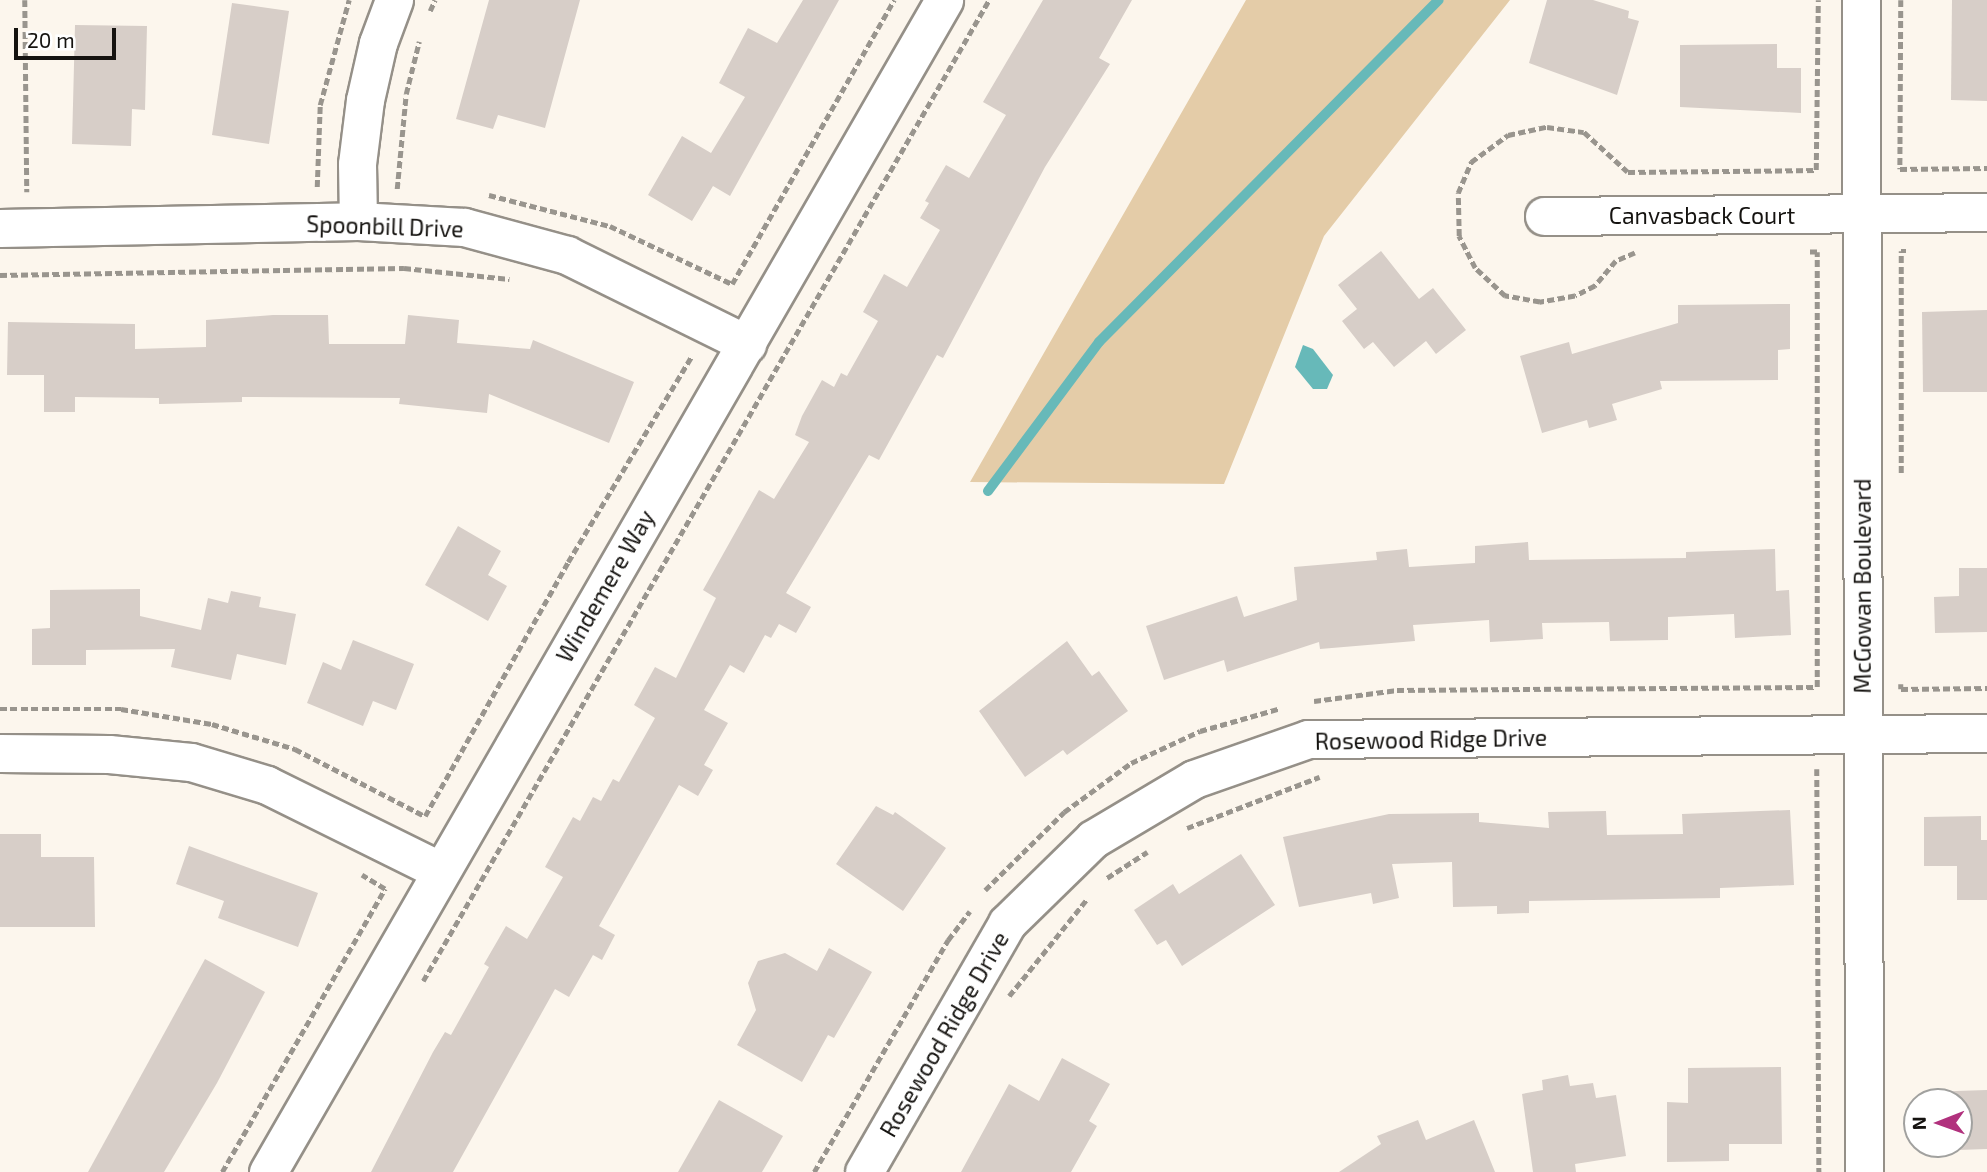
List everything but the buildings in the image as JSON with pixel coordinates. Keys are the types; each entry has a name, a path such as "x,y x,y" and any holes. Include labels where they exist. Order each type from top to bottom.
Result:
{"street":[{"path":"358,221 357,164 365,100 378,43 394,0"},
{"name":"Windemere Way","path":"268,1172 439,870 747,344 944,0"},
{"name":"McGowan Boulevard","path":"1861,0 1864,1172"},
{"name":"Canvasback Court","path":"1544,216 1987,212"},
{"name":"Spoonbill Drive","path":"0,228 358,221 464,227 567,255 747,344"},
{"name":"Rosewood Ridge Drive","path":"864,1172 1007,923 1093,838 1194,779 1308,740 1987,733"},
{"path":"0,753 109,754 191,762 267,785 439,870"}],"path":[{"path":"25,0 27,193 41,193"},
{"path":"303,188 317,188 320,105 349,0"},
{"path":"424,25 435,0"},
{"path":"481,194 610,226 732,284 894,0"},
{"path":"415,994 989,0"},
{"path":"1642,250 1616,261 1595,286 1575,296 1540,302 1505,296 1475,268 1460,236 1458,194 1471,162 1508,135 1547,127 1584,132 1628,172 1816,170 1818,0"},
{"path":"1901,0 1900,169 1987,168"},
{"path":"411,191 397,190 407,94 421,36"},
{"path":"1901,484 1901,251 1913,251"},
{"path":"1301,702 1397,690 1817,687 1817,253 1804,252"},
{"path":"0,275 404,268 513,280"},
{"path":"0,709 121,709 212,724 295,749 425,816 568,562 693,355 682,349"},
{"path":"1901,676 1901,689 1987,688"},
{"path":"981,897 1064,812 1131,763 1200,731 1288,706"},
{"path":"1804,765 1817,764 1819,1172"},
{"path":"1177,832 1251,801 1329,776"},
{"path":"1098,884 1155,847"},
{"path":"222,1172 384,889 354,870"},
{"path":"1000,1007 1090,894"},
{"path":"814,1172 948,940 972,907"}],"shaded area":[{"path":"1246,0 1510,0 1324,236 1224,484 970,482"}],"water":[{"path":"1303,345 1313,349 1333,375 1327,389 1313,389 1295,367"}],"waterway":[{"path":"988,491 1099,342 1439,0"}]}
